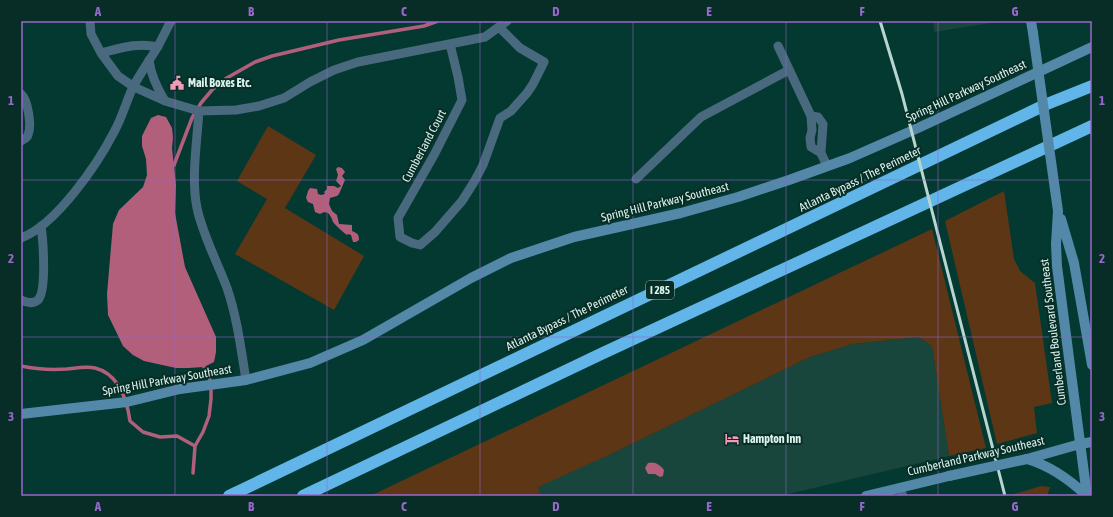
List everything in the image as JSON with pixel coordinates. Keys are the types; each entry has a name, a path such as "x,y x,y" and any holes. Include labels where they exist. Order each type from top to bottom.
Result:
{"highway":[{"name":"Atlanta Bypass / The Perimeter","path":"229,496 1047,104 1092,86"},
{"path":"303,496 615,347 1092,126"}],"street":[{"path":"90,21 91,34 101,53 118,76 134,87 165,101 199,111 236,110 259,106 284,98 310,82 334,70 358,62 485,37 503,24"},
{"path":"21,238 30,234 41,226 70,198 94,166 114,132 134,87 158,47 171,21"},
{"name":"Cumberland Boulevard Southeast","path":"1031,21 1058,211 1074,264 1092,365"},
{"name":"Cumberland Court","path":"450,44 462,100 434,155 398,218 400,237 420,245 435,232 462,201 483,165 500,118 511,111 523,98 533,84 544,62 520,48 503,24"},
{"path":"101,53 146,44 158,47"},
{"path":"778,46 811,116 811,147 821,153 827,166"},
{"name":"Spring Hill Parkway Southeast","path":"21,414 127,402 180,389 246,380 310,364 339,352 380,331 471,278 511,258 574,237 681,213 738,197 850,158 1092,47"},
{"path":"149,60 151,72 165,101"},
{"path":"636,179 701,117 789,70"},
{"path":"21,94 23,95 27,104 30,122 29,133 27,137 21,141"},
{"name":"Spring Hill Parkway Southeast","path":"199,111 195,191 197,208 203,231 232,304 246,380"},
{"name":"Cumberland Boulevard Southeast","path":"1058,211 1057,266 1087,496"},
{"path":"21,300 27,303 32,303 38,300 42,294 44,264 41,226"},
{"name":"Cumberland Parkway Southeast","path":"866,496 902,492 949,476 1092,442"},
{"path":"1027,458 1045,465 1061,474 1087,496"}],"shaded area":[{"path":"933,21 1003,21 934,32"},
{"path":"158,115 166,117 172,128 172,148 176,185 175,213 185,267 216,337 214,362 204,367 176,368 144,361 133,355 123,346 108,315 107,294 113,224 119,210 143,187 147,175 146,159 142,146 142,136 151,118"},
{"path":"268,126 316,155 285,208 364,256 334,310 235,254 267,199 237,181"},
{"path":"338,167 342,168 345,172 342,176 345,180 339,194 330,198 329,204 332,211 337,215 339,224 352,225 352,231 359,236 359,240 356,242 353,242 351,235 347,235 335,225 329,214 325,212 320,214 315,212 313,204 308,202 306,198 310,188 317,189 318,194 321,195 325,194 324,192 327,189 327,186 334,186 338,188 341,186 336,181 338,175 336,169"},
{"path":"1004,191 1014,259 1020,271 1035,283 1052,403 1034,407 1037,433 997,444 945,221"},
{"path":"932,229 986,448 949,456 932,346 919,337 853,344 810,357 607,456 538,487 541,496 370,496"},
{"path":"920,337 932,346 949,456 780,496 541,496 537,487 607,456 810,357 853,344"},
{"path":"648,463 655,463 661,467 664,470 663,476 660,477 655,474 648,474 645,468"},
{"path":"1041,486 1050,487 1047,496 1014,496 1014,494"}],"waterway":[{"path":"174,165 192,118 201,103 212,90 225,79 255,62 272,56 339,40 424,26 438,21"},
{"path":"21,366 50,369 89,367 103,371 116,382 127,405 130,421 143,432 160,437 177,436 195,446"},
{"path":"193,473 195,446 203,432 209,416 211,399 211,382 204,367"}],"railway":[{"path":"880,21 902,94 1005,496"}],"place":[{"name":"Mail Boxes Etc.","path":"177,83"},
{"name":"Hampton Inn","path":"732,439"}]}
